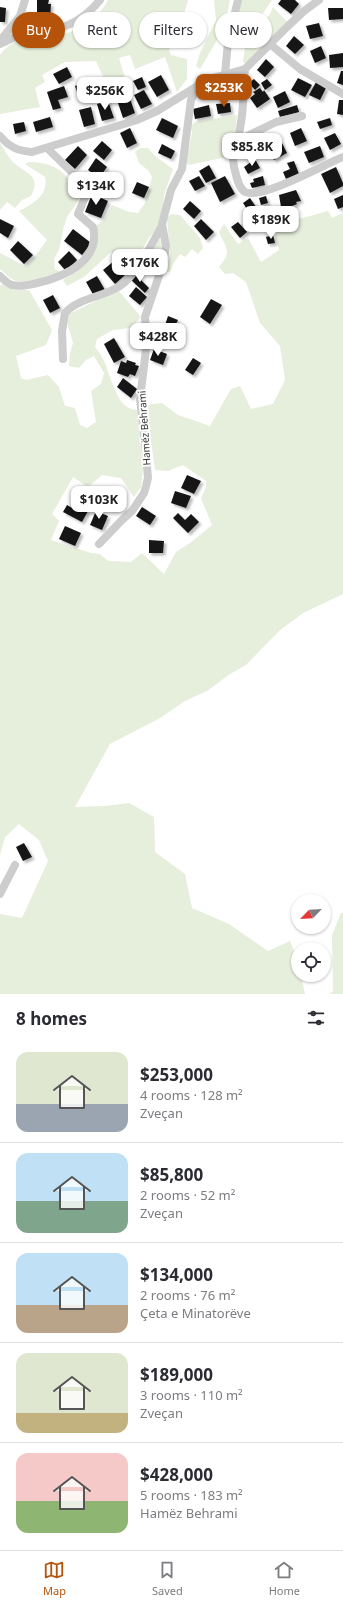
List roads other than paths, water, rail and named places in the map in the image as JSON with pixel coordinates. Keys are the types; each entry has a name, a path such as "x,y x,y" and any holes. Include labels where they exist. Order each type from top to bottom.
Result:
{"street":[{"path":"0,42 20,16 25,0"},
{"path":"0,42 28,32 51,30 67,26 84,15 100,0"},
{"path":"225,74 229,37 238,0"},
{"path":"272,42 304,10 319,0"},
{"path":"272,46 300,69 343,94"},
{"path":"0,136 6,144 12,148 32,152 137,120 157,111 199,83 245,69 266,48"},
{"path":"238,141 243,111 245,69"},
{"name":"Hamëz Behrami","path":"63,359 62,331 65,313 74,306 120,286 129,278 144,258 162,226 171,190 182,169 191,100 199,83"},
{"path":"302,116 276,122 238,141 232,149 240,186 246,192 280,186 343,157"},
{"path":"0,276 12,285 25,286 55,279 71,271 86,258 94,241 93,227 78,214 87,192 86,186 47,148"},
{"name":"Hamëz Behrami","path":"100,544 132,511 144,493 148,478 140,399 147,341 145,317 163,264 166,246 162,226"},
{"path":"0,894 15,865"}]}
